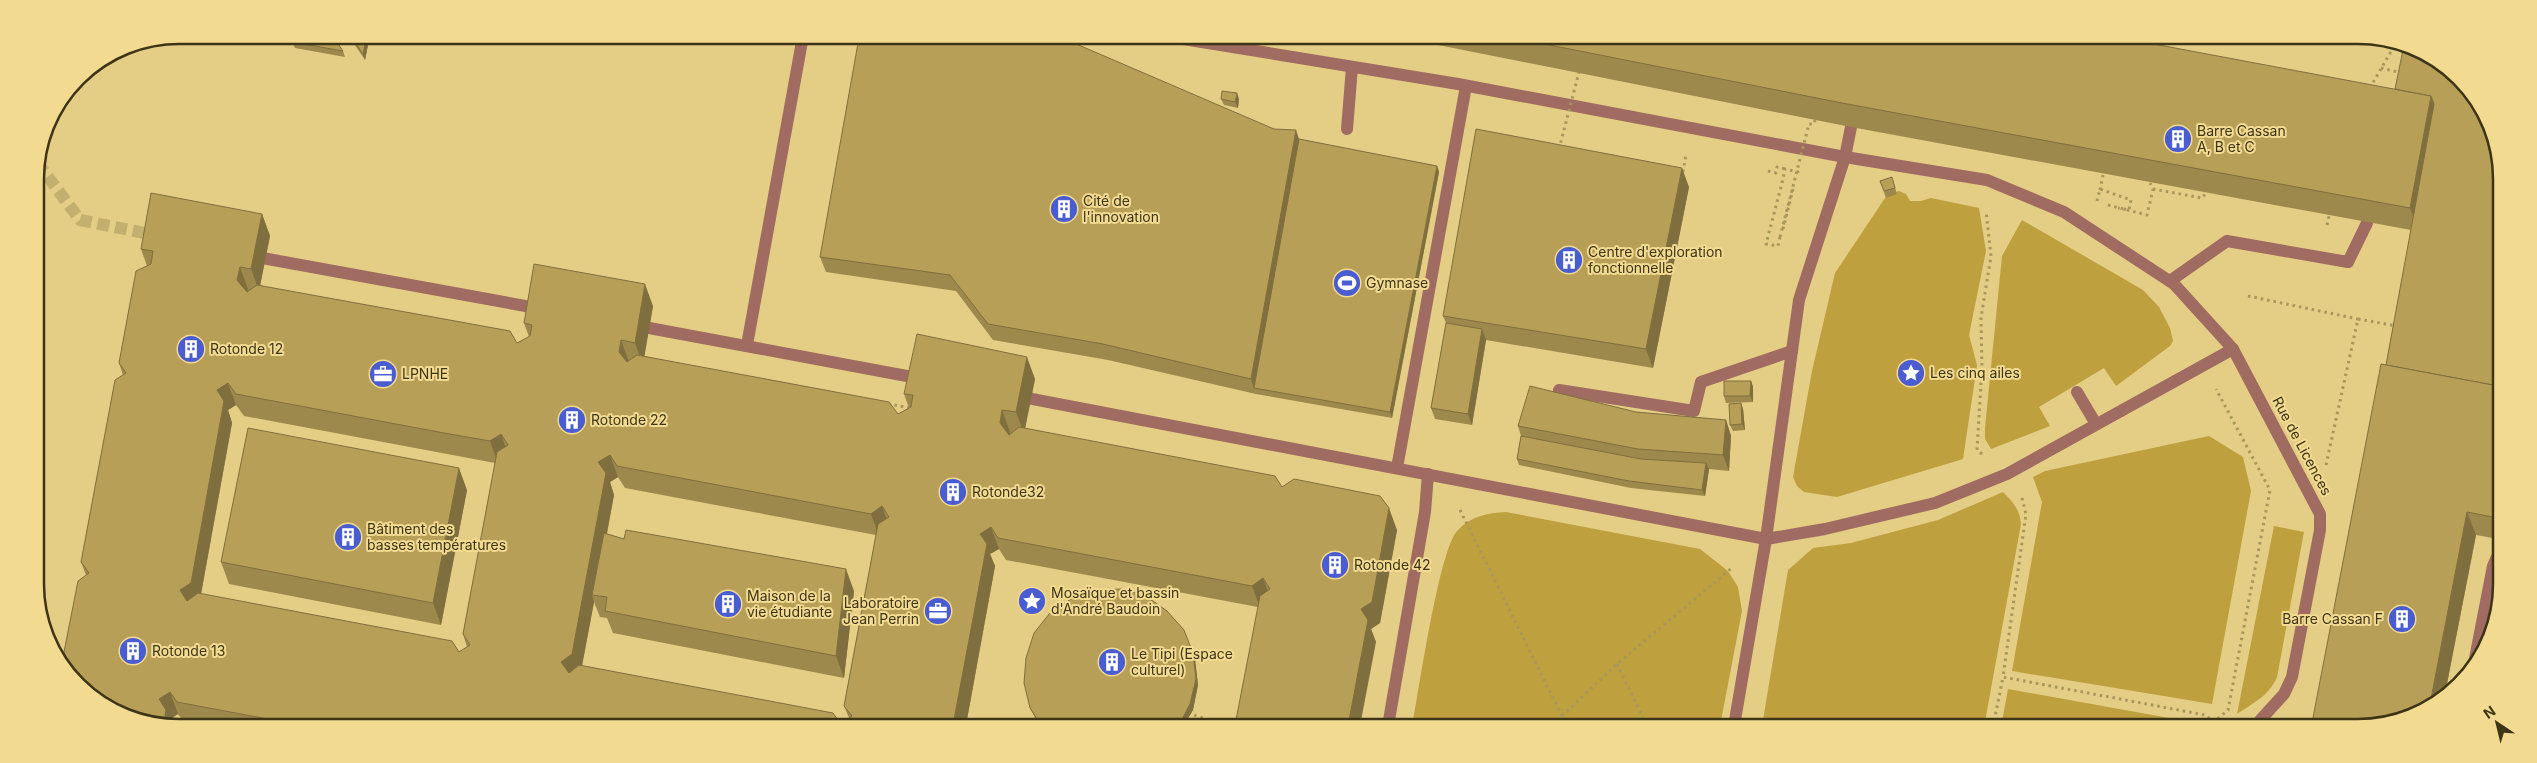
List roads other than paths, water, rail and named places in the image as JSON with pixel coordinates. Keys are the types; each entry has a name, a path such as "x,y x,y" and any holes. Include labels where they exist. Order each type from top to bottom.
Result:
{"lane":[{"path":"747,345 802,44"},
{"name":"Rue de Licences","path":"1213,44 1466,86 1846,157 1987,180 2064,212 2170,281 2232,349 2320,514 2320,530 2292,677 2284,694 2262,719"},
{"path":"1347,129 1352,67"},
{"path":"1397,468 1466,86"},
{"path":"1735,719 1766,539 1799,300 1846,157 1851,127"},
{"path":"2170,281 2227,241 2348,262 2366,223"},
{"path":"257,257 558,312"},
{"path":"616,322 938,382"},
{"path":"1007,395 1766,539 1825,529 1935,503 2007,474 2232,349"},
{"path":"1559,390 1694,412 1701,382 1792,351"},
{"path":"915,408 920,379"},
{"path":"2077,392 2096,424"},
{"path":"1389,719 1425,512 1428,474"},
{"path":"2477,647 2493,566"}],"tunnel":[{"path":"44,171 80,220 159,236"}],"place":[{"name":"Barre Cassan A, B et C","path":"2178,139"},
{"name":"Cité de l'innovation","path":"1064,209"},
{"name":"Centre d'exploration fonctionnelle","path":"1569,260"},
{"name":"Gymnase","path":"1347,283"},
{"name":"Rotonde 12","path":"191,349"},
{"name":"Les cinq ailes","path":"1911,373"},
{"name":"LPNHE","path":"383,374"},
{"name":"Rotonde 22","path":"572,420"},
{"name":"Rotonde32","path":"953,492"},
{"name":"Bâtiment des basses températures","path":"348,537"},
{"name":"Rotonde 42","path":"1335,565"},
{"name":"Mosaïque et bassin d'André Baudoin","path":"1032,601"},
{"name":"Maison de la vie étudiante","path":"728,604"},
{"name":"Laboratoire Jean Perrin","path":"938,611"},
{"name":"Barre Cassan F","path":"2402,619"},
{"name":"Rotonde 13","path":"133,651"},
{"name":"Le Tipi (Espace culturel)","path":"1112,662"}]}
